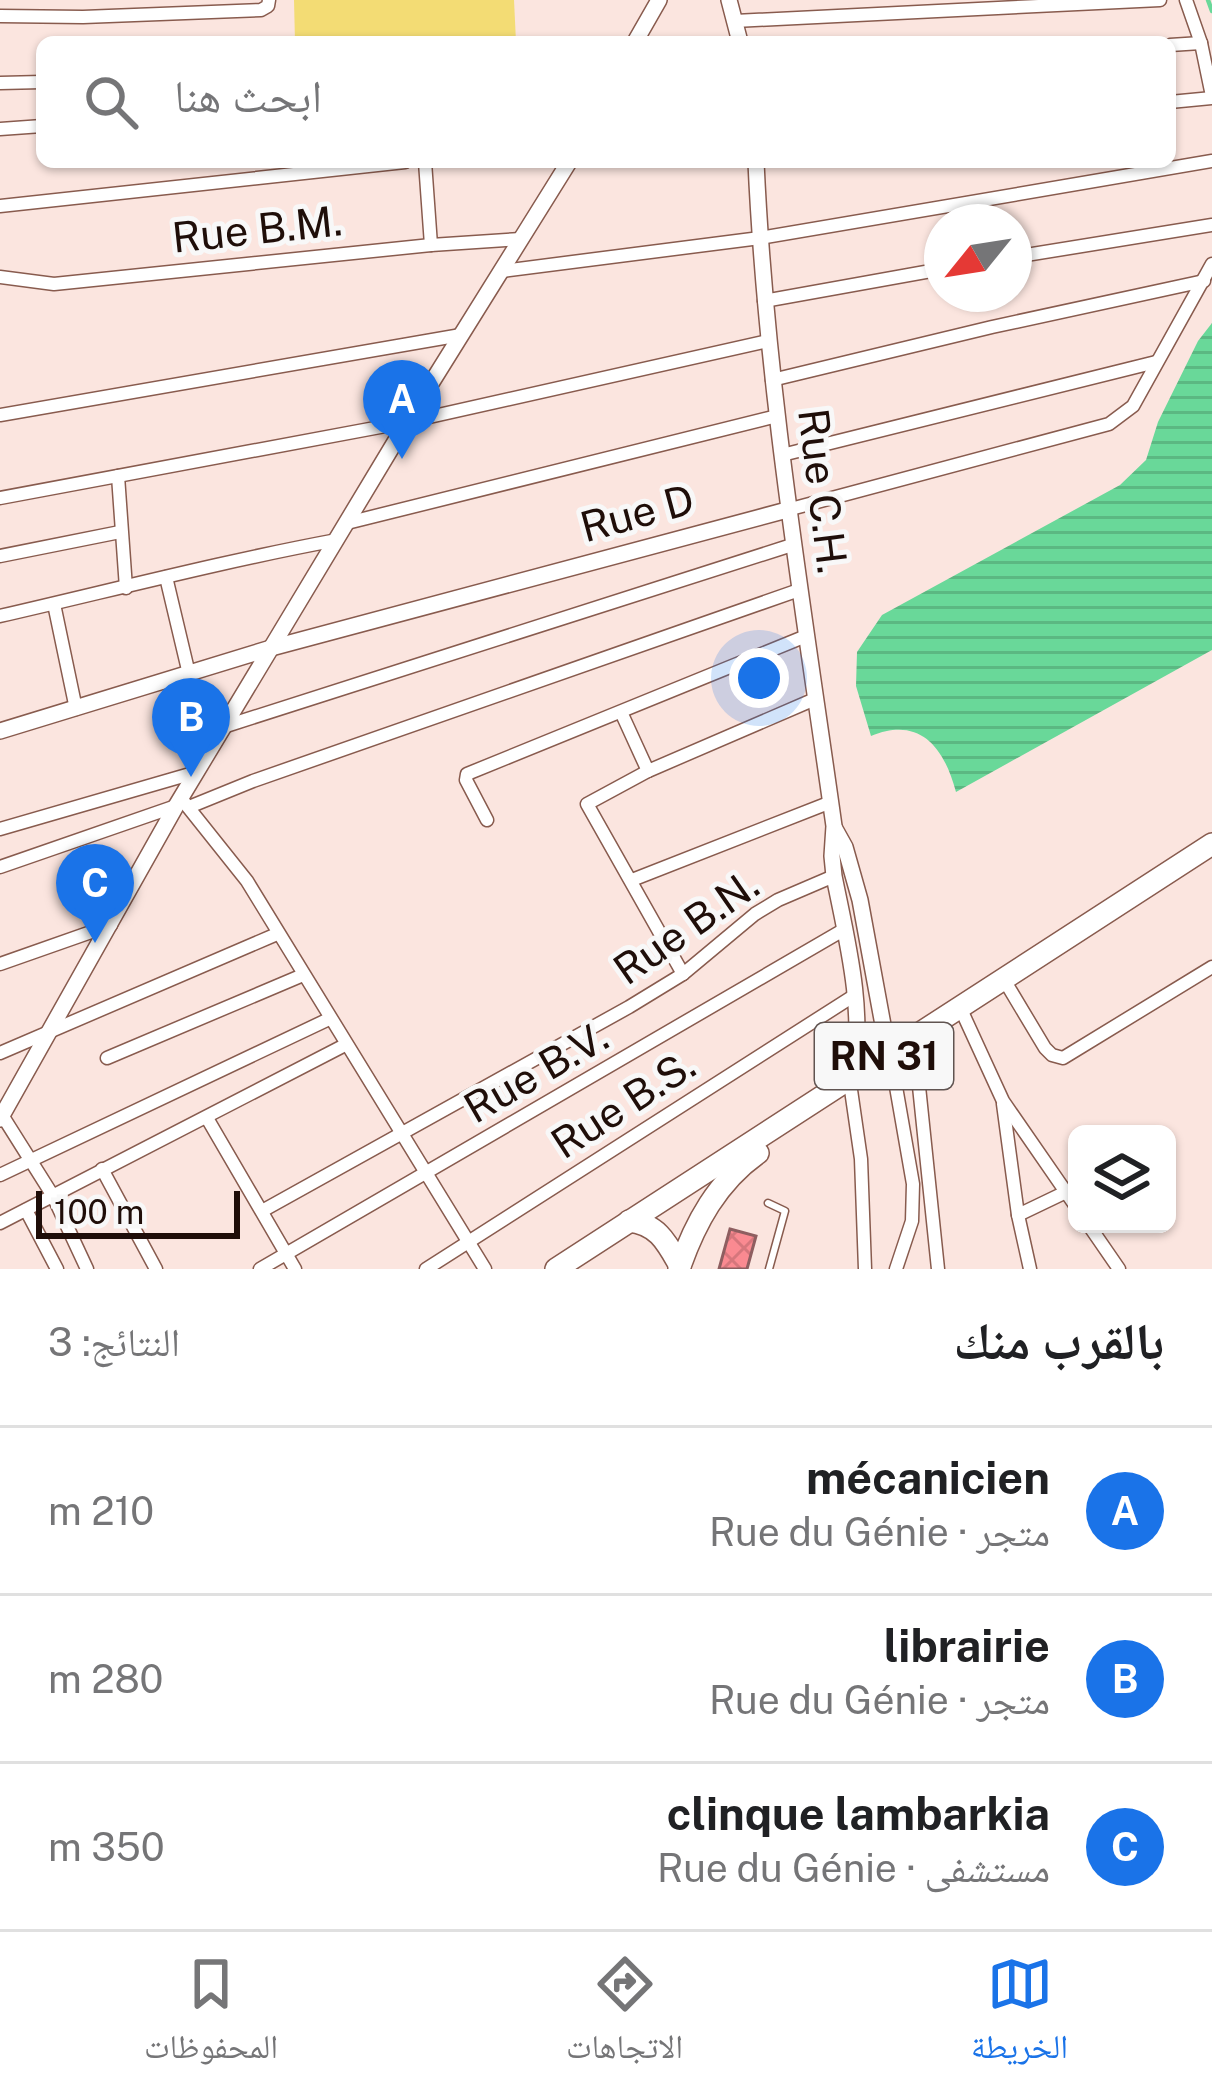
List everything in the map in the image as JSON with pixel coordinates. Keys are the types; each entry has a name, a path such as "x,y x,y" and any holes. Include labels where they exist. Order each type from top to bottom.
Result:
{"main road":[{"name":"RN 31","path":"556,1269 577,1262 629,1221 852,1083 1212,844"},
{"name":"RN 31","path":"890,1058 915,1048 1212,859"},
{"name":"RN 31","path":"679,1267 705,1210 730,1176 852,1083"},
{"path":"629,1221 656,1230 679,1267"}],"street":[{"path":"0,16 261,10 269,0"},
{"path":"638,36 659,0"},
{"path":"729,0 739,36"},
{"path":"735,21 1160,0"},
{"path":"1176,101 1212,97 1186,0"},
{"path":"1176,45 1201,43"},
{"path":"0,83 36,82"},
{"path":"0,129 36,126"},
{"path":"1176,166 1212,160"},
{"path":"0,206 350,168"},
{"path":"425,168 431,245"},
{"path":"87,1269 53,1196 2,1113 197,772 565,168"},
{"name":"Rue C.H.","path":"756,168 764,301 787,510 831,802 834,876 859,1029 852,1083"},
{"path":"502,272 760,238 1166,168"},
{"path":"1032,253 1212,226"},
{"name":"Rue B.M.","path":"0,277 54,284 521,239"},
{"name":"Rue D","path":"0,730 271,648 1109,424 1132,406 1212,264"},
{"path":"764,301 924,272"},
{"path":"772,380 1204,281"},
{"path":"0,415 460,335"},
{"path":"0,498 407,422 768,341"},
{"path":"782,455 1156,362"},
{"path":"347,523 777,416"},
{"path":"118,476 126,588"},
{"path":"0,556 120,532"},
{"path":"0,616 233,559 338,539"},
{"path":"226,726 792,545"},
{"path":"166,577 189,674"},
{"path":"0,867 799,590"},
{"path":"54,604 76,709"},
{"path":"487,820 466,781 467,774 806,636"},
{"path":"683,974 587,804 648,771 815,699"},
{"path":"621,712 648,771"},
{"path":"0,829 197,772"},
{"path":"632,880 831,802"},
{"path":"182,804 247,881 485,1269"},
{"name":"Rue C.H.","path":"834,826 860,900 890,1058"},
{"name":"Rue B.N.","path":"262,1211 592,1028 683,974 755,914 834,876"},
{"path":"0,964 111,925"},
{"name":"Rue B.V.","path":"260,1269 845,929"},
{"path":"0,1053 278,934"},
{"path":"1009,988 1045,1048 1063,1058 1212,967"},
{"path":"107,1058 303,975"},
{"name":"Rue B.S.","path":"426,1269 855,995"},
{"path":"964,1016 1003,1101 1068,1195"},
{"path":"0,1175 329,1019"},
{"path":"0,1223 346,1046"},
{"path":"915,1048 938,1269"},
{"path":"890,1058 913,1196 909,1234 896,1269"},
{"path":"852,1083 865,1269"},
{"path":"1003,1101 1030,1269"},
{"path":"207,1118 295,1269"},
{"path":"102,1169 156,1269"},
{"path":"1018,1215 1066,1192"},
{"path":"913,1196 931,1195"},
{"path":"26,1210 57,1269"},
{"path":"1094,1233 1119,1269"}],"lane":[{"path":"768,1203 785,1211 769,1269"}],"shaded area":[{"path":"294,0 514,0 516,36 295,36"},
{"path":"1212,323 1212,650 956,792 945,761 927,740 903,730 871,736 856,686 857,652 882,615 1120,485 1146,460 1158,422 1198,341"}],"building":[{"path":"730,1229 756,1236 747,1269 719,1269"}],"waterway":[{"path":"1208,0 1212,11"}],"place":[{"name":"mécanicien","path":"402,459"},
{"name":"librairie","path":"191,777"},
{"name":"clinque lambarkia","path":"95,943"}]}
